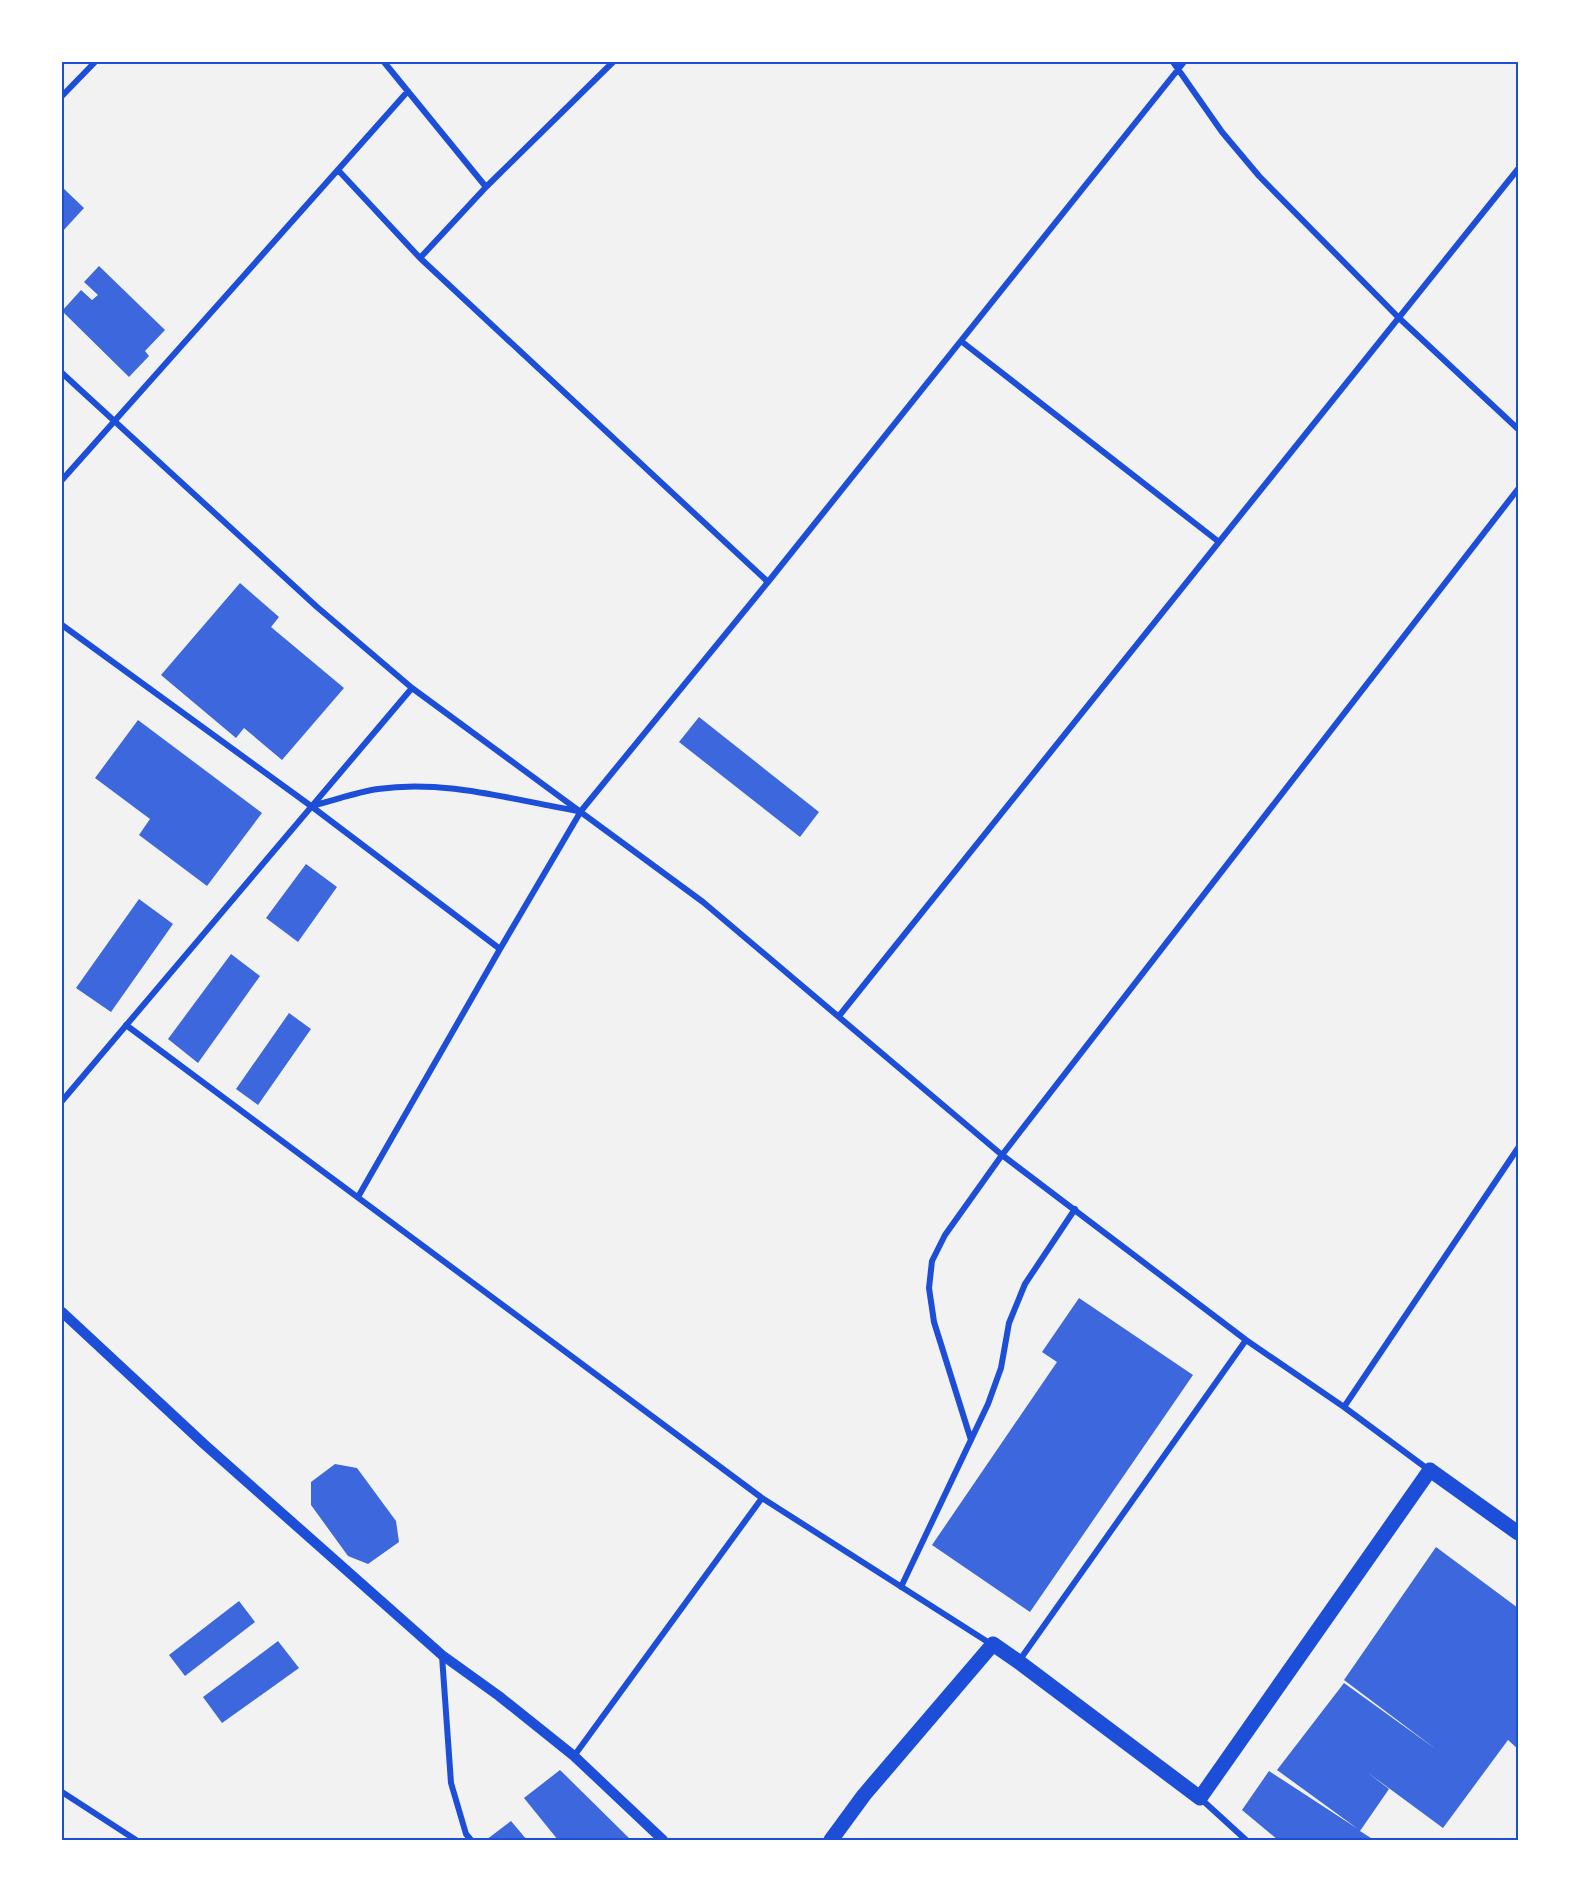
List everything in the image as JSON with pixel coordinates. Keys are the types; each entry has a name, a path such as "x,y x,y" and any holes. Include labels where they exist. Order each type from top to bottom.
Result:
{"main road":[{"path":"831,1840 864,1795 993,1644 1200,1798 1430,1470 1518,1533"}],"street":[{"path":"62,96 95,62"},
{"path":"384,62 486,187"},
{"path":"420,258 486,187 613,62"},
{"path":"1173,62 1222,132 1259,176 1399,318 1518,429"},
{"path":"358,1197 581,811 768,582 1184,62"},
{"path":"62,480 408,91"},
{"path":"839,1016 1518,169"},
{"path":"338,170 420,258 768,582"},
{"path":"961,340 1219,542"},
{"path":"62,373 316,607 412,688 703,902 1002,1155 1246,1340 1344,1407 1430,1470"},
{"path":"971,1440 934,1322 929,1288 932,1261 945,1235 1002,1155 1518,489"},
{"path":"62,625 311,806 500,949"},
{"path":"62,1101 412,688"},
{"path":"311,806 378,789 432,787 486,793 528,803 581,811"},
{"path":"126,1025 762,1498 993,1644"},
{"path":"1344,1407 1518,1148"},
{"path":"901,1587 988,1404 1001,1368 1009,1323 1025,1284 1075,1209"},
{"path":"62,1312 204,1444 442,1655 499,1696 574,1756 663,1840"},
{"path":"1019,1662 1246,1340"},
{"path":"574,1756 762,1498"},
{"path":"442,1655 451,1783 466,1834 471,1840"},
{"path":"62,1792 136,1840"},
{"path":"1200,1798 1246,1840"}],"building":[{"path":"62,187 84,208 62,232"},
{"path":"99,266 165,330 145,351 149,356 129,377 62,311 81,290 92,300 98,295 84,282"},
{"path":"240,583 279,617 271,627 344,688 282,760 244,728 236,738 161,675"},
{"path":"699,717 819,812 800,837 679,742"},
{"path":"138,720 262,813 207,886 139,835 150,819 95,778"},
{"path":"306,864 337,887 298,942 266,918"},
{"path":"139,899 173,924 111,1012 76,988"},
{"path":"231,954 260,976 198,1063 168,1039"},
{"path":"289,1013 311,1029 258,1105 236,1089"},
{"path":"1079,1298 1193,1375 1030,1612 932,1545 1057,1362 1042,1352"},
{"path":"335,1464 357,1468 396,1521 399,1542 368,1564 348,1556 311,1505 311,1482"},
{"path":"1436,1547 1518,1608 1518,1749 1508,1740 1443,1828 1367,1772 1389,1789 1360,1831 1374,1840 1278,1840 1242,1810 1269,1771 1358,1829 1277,1770 1344,1683 1437,1750 1344,1680"},
{"path":"239,1601 255,1622 185,1676 169,1655"},
{"path":"278,1641 299,1668 222,1723 203,1697"},
{"path":"560,1770 631,1840 558,1840 524,1798"},
{"path":"511,1821 527,1840 486,1840"}]}
